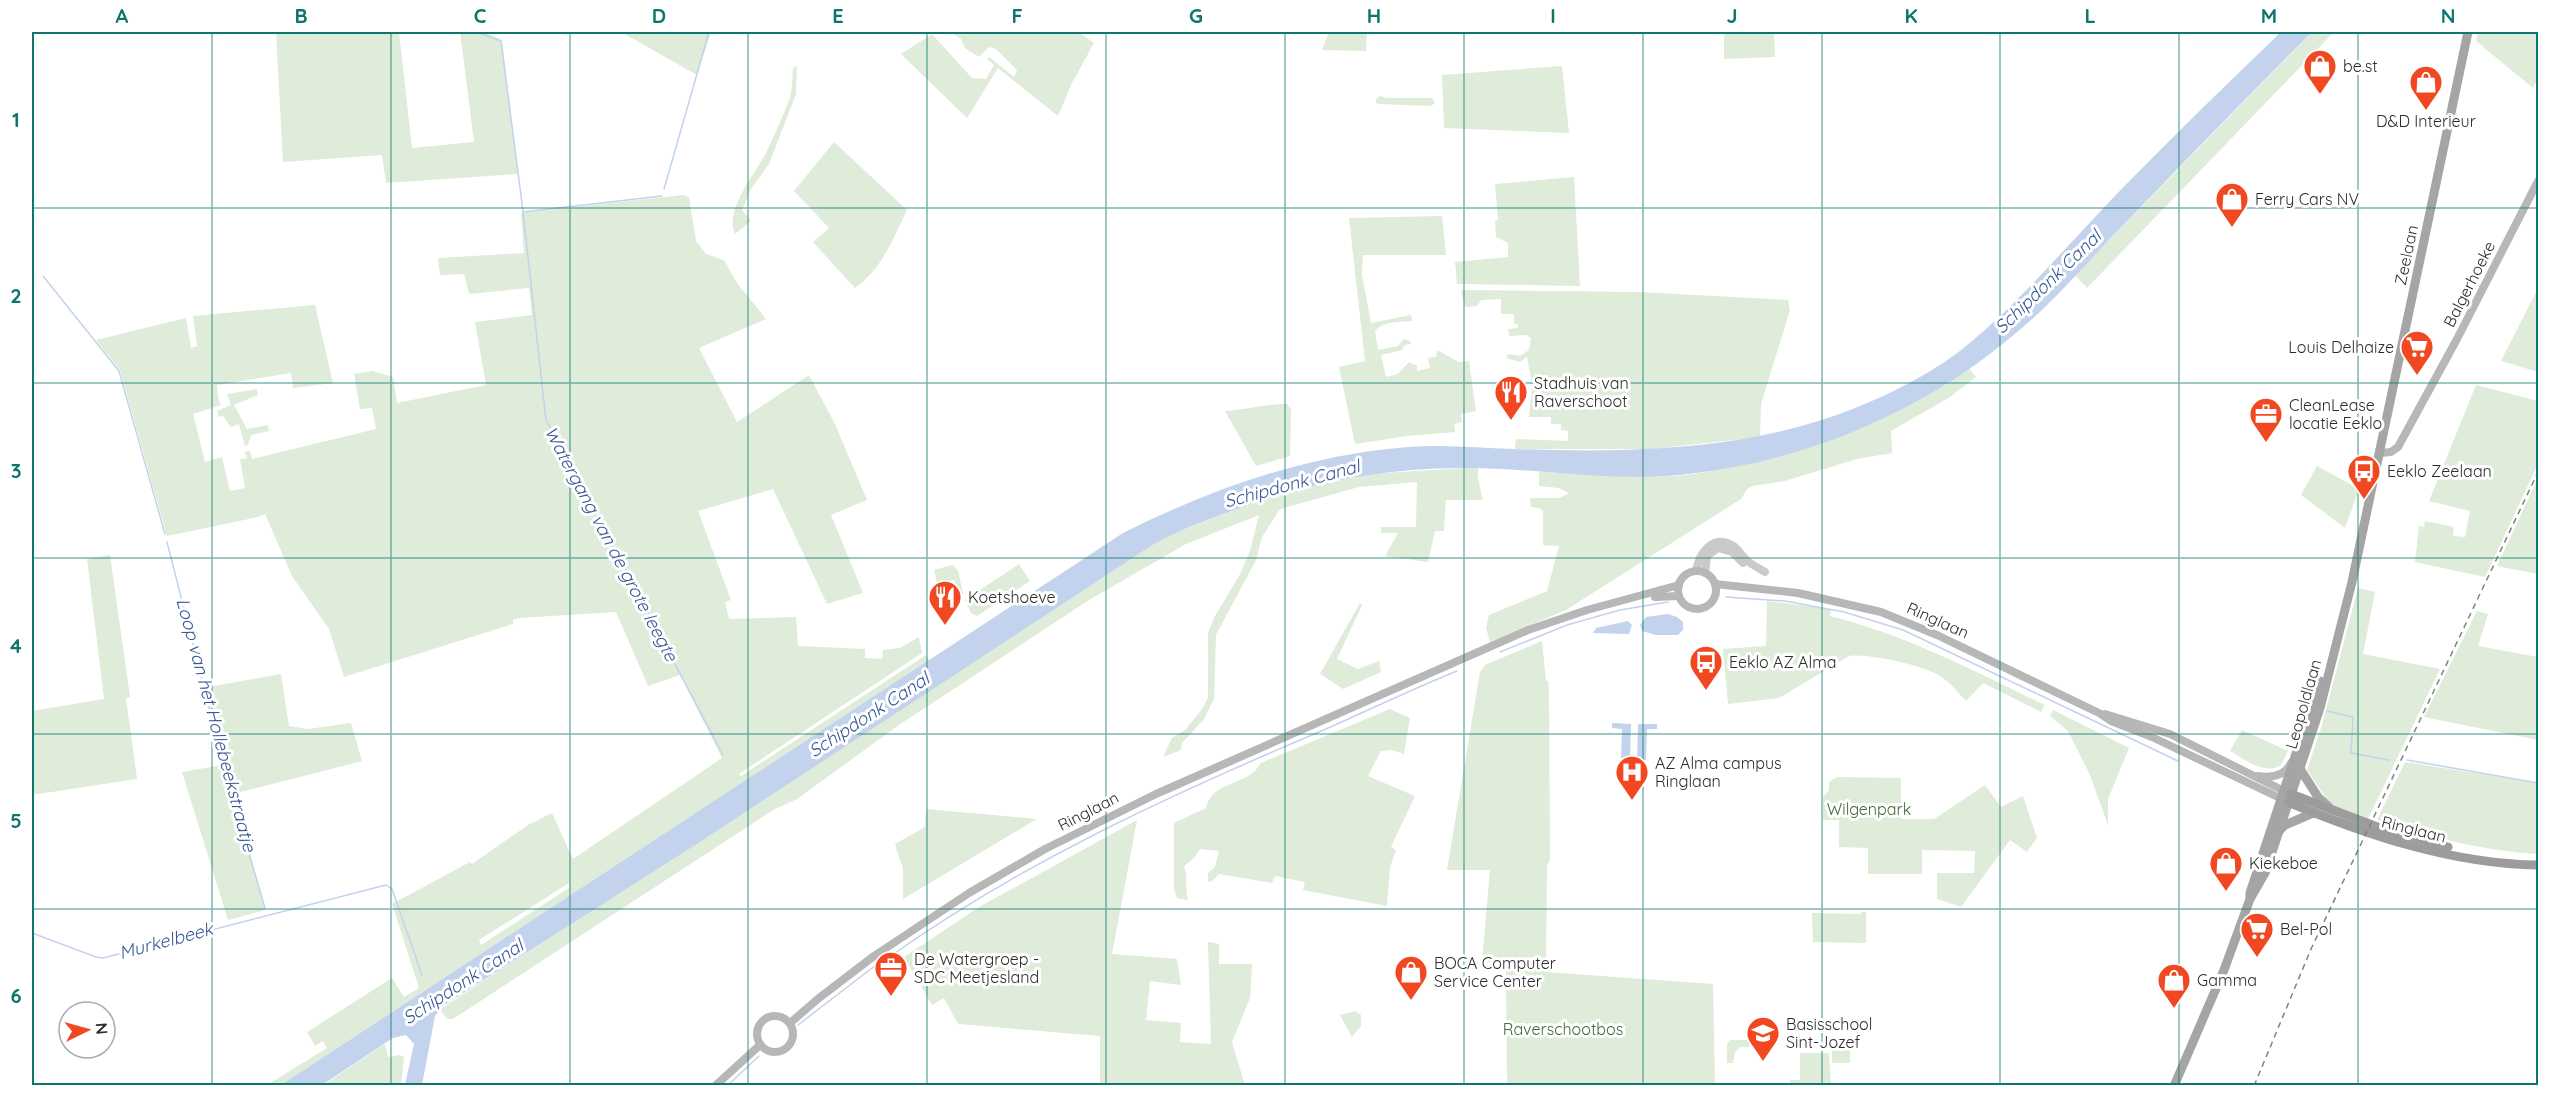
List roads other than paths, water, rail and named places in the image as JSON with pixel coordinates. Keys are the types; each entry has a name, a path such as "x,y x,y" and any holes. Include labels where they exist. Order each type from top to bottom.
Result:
{"highway":[{"name":"Ringlaan","path":"2286,797 2313,813 2412,846 2485,859 2538,865"},
{"name":"Ringlaan","path":"2286,797 2440,845 2518,859 2538,859"}],"main road":[{"name":"Zeelaan","path":"2381,453 2468,32"},
{"name":"Balgerhoeke","path":"2381,453 2391,452 2398,447 2457,339 2538,181"},
{"name":"Leopoldlaan","path":"2250,899 2277,813 2300,769 2320,708 2363,537 2381,453"},
{"path":"1701,572 1715,584 1715,595 1711,603 1697,609 1686,605 1679,596 1679,585 1686,575 1701,572"},
{"name":"Ringlaan","path":"1715,584 1828,599 1881,612 1937,635 2111,720 2152,736 2258,788 2286,797"},
{"name":"Ringlaan","path":"790,1023 874,956 969,893 1045,849 1156,794 1428,676 1478,651 1587,610 1679,585"},
{"name":"Ringlaan","path":"1715,595 1753,589"},
{"name":"Ringlaan","path":"1634,598 1679,596"},
{"name":"Leopoldlaan","path":"2174,1086 2224,970 2250,899 2265,873 2279,831 2295,757 2336,630 2341,622"},
{"name":"Ringlaan","path":"1428,676 1487,653 1540,627"},
{"name":"Ringlaan","path":"2099,713 2170,734 2247,772 2286,797"},
{"path":"2247,772 2267,777 2275,776 2287,770 2295,757"},
{"path":"2300,769 2321,802 2338,813"},
{"path":"2258,788 2269,798 2277,813"},
{"path":"2279,831 2284,825 2313,813"},
{"path":"776,1016 790,1023 793,1039 785,1050 773,1053 760,1045 757,1030 762,1020 776,1016"},
{"path":"715,1086 760,1045"}],"street":[{"path":"1724,542 1735,547 1748,561 1765,572 1751,569 1732,552 1718,548 1707,556 1701,572 1704,550 1712,544 1724,542"}],"water":[{"name":"Schipdonk Canal","path":"2281,32 2312,32 2046,306 2008,340 1968,370 1925,397 1881,420 1835,439 1787,455 1738,466 1688,474 1633,477 1467,468 1403,471 1340,480 1279,495 1167,537 695,845 443,1006 435,1016 422,1085 405,1085 414,1044 406,1035 393,1038 322,1085 281,1085 1123,533 1191,502 1261,476 1334,457 1370,451 1435,446 1557,450 1644,449 1730,441 1814,422 1855,408 1901,387 1945,362 1990,326 2153,157"},
{"path":"1668,614 1683,622 1683,630 1678,635 1656,635 1642,631 1640,625 1646,617"},
{"path":"1628,621 1632,625 1629,634 1593,633 1596,628"},
{"path":"1612,723 1631,724 1630,760 1621,760 1622,729 1612,728"},
{"path":"1638,724 1657,724 1657,729 1647,729 1646,760 1637,760"}],"waterway":[{"path":"477,32 501,41 523,211"},
{"name":"Watergang van de grote leegte","path":"664,189 709,32"},
{"name":"Watergang van de grote leegte","path":"662,196 523,212 546,420 723,755"},
{"name":"Loop van het Hollebeekstraatje","path":"43,276 119,371 165,534"},
{"name":"Loop van het Hollebeekstraatje","path":"167,542 229,785 265,908"},
{"path":"1726,597 1785,601 1844,612 1903,630 2178,761"},
{"path":"1500,652 1567,625 1620,610 1668,602"},
{"path":"885,960 988,893 1096,834 1206,781 1457,671"},
{"path":"2327,711 2353,717 2351,753 2389,760"},
{"path":"2407,760 2538,783"},
{"name":"Murkelbeek","path":"32,933 103,958 386,885 392,889 422,975"},
{"path":"798,1025 876,965"},
{"path":"727,1086 759,1056"}],"railway":[{"path":"2254,1086 2311,949 2538,472"}],"place":[{"name":"be.st","path":"2320,95"},
{"name":"D&D Interieur","path":"2426,111"},
{"name":"Ferry Cars NV","path":"2232,228"},
{"name":"Louis Delhaize","path":"2417,376"},
{"name":"Stadhuis van Raverschoot","path":"1511,421"},
{"name":"CleanLease locatie Eeklo","path":"2266,443"},
{"name":"Eeklo Zeelaan","path":"2364,500"},
{"name":"Koetshoeve","path":"945,626"},
{"name":"Eeklo AZ Alma","path":"1706,691"},
{"name":"AZ Alma campus Ringlaan","path":"1632,801"},
{"name":"Kiekeboe","path":"2226,892"},
{"name":"Bel-Pol","path":"2257,958"},
{"name":"De Watergroep - SDC Meetjesland","path":"891,997"},
{"name":"BOCA Computer Service Center","path":"1411,1001"},
{"name":"Gamma","path":"2174,1009"},
{"name":"Basisschool Sint-Jozef","path":"1763,1062"}],"park label":[{"name":"Wilgenpark","path":"1869,809"},
{"name":"Raverschootbos","path":"1563,1029"}]}
